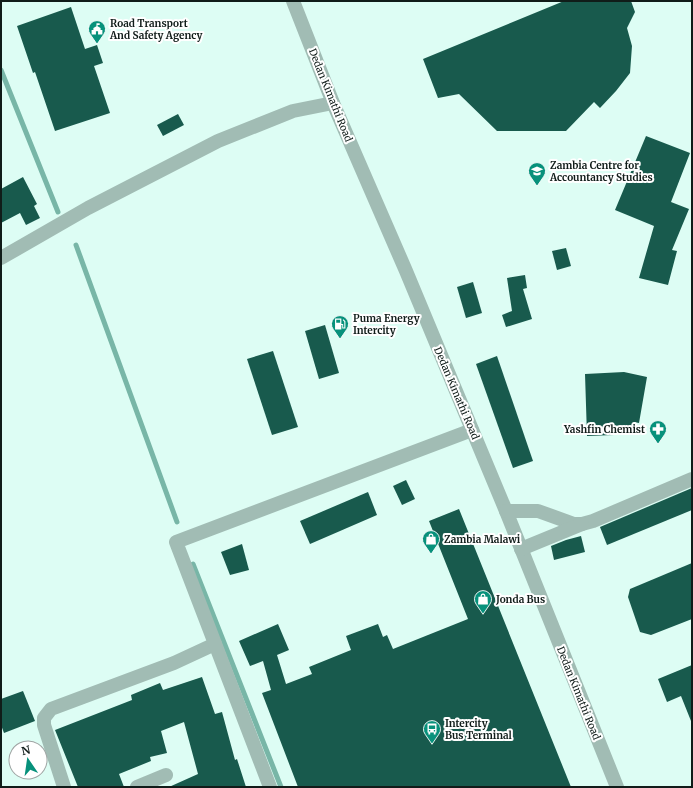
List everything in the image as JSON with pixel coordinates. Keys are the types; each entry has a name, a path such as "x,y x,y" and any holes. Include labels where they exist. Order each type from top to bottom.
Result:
{"street":[{"name":"Dedan Kimathi Road","path":"293,1 333,103 406,271 506,511 617,787"},
{"path":"1,258 88,208 218,141 293,111 333,103"},
{"path":"270,787 176,542 472,430"},
{"path":"521,549 593,521 692,479"},
{"path":"506,511 538,511 574,524 582,524"},
{"path":"64,787 44,725 44,718 51,709 174,663 215,644"},
{"path":"137,787 166,775"}],"building":[{"path":"564,1 631,1 635,12 627,28 632,46 630,73 600,108 594,102 566,131 497,131 459,94 438,98 423,59"},
{"path":"71,7 85,49 97,45 103,63 94,66 110,113 55,131 35,72 33,73 17,26"},
{"path":"178,114 184,125 163,136 157,125"},
{"path":"646,136 690,153 671,202 689,209 672,250 677,251 668,285 639,278 654,226 615,210"},
{"path":"23,177 37,204 34,206 40,218 26,225 20,213 1,223 1,189"},
{"path":"566,248 571,266 557,270 552,251"},
{"path":"525,275 527,288 523,289 532,319 506,327 502,315 512,311 507,278"},
{"path":"473,282 482,313 466,318 457,287"},
{"path":"325,325 339,373 319,379 305,331"},
{"path":"273,351 298,427 272,435 247,359"},
{"path":"497,356 533,461 513,468 476,364"},
{"path":"624,372 647,377 639,423 634,422 632,432 614,429 614,435 587,436 585,374"},
{"path":"406,480 415,499 402,505 393,486"},
{"path":"692,488 692,510 607,545 600,527"},
{"path":"368,492 377,515 310,544 300,521"},
{"path":"459,509 571,787 298,787 262,693 271,690 263,661 250,666 239,641 278,624 289,650 277,655 286,684 312,674 309,667 351,650 346,636 378,624 383,637 387,635 393,649 468,619 429,521"},
{"path":"581,536 585,552 554,560 551,546"},
{"path":"242,544 249,570 230,575 221,552"},
{"path":"692,563 692,619 651,635 640,632 628,597 630,589"},
{"path":"692,665 691,721 681,696 667,702 658,679"},
{"path":"202,677 215,714 222,712 235,760 237,759 246,787 169,787 198,774 184,722 161,731 167,753 150,757 151,761 119,774 124,787 78,787 55,730 132,700 131,695 160,683 163,690"},
{"path":"23,691 35,721 4,733 1,725 1,699"}],"waterway":[{"path":"1,70 58,212"},
{"path":"76,245 177,522"},
{"path":"193,564 281,787"}],"place":[{"name":"Road Transport And Safety Agency","path":"97,44"},
{"name":"Zambia Centre for Accountancy Studies","path":"537,186"},
{"name":"Puma Energy Intercity","path":"340,339"},
{"name":"Yashfin Chemist","path":"658,444"},
{"name":"Zambia Malawi","path":"431,554"},
{"name":"Jonda Bus","path":"483,614"},
{"name":"Intercity Bus Terminal","path":"432,744"}]}
